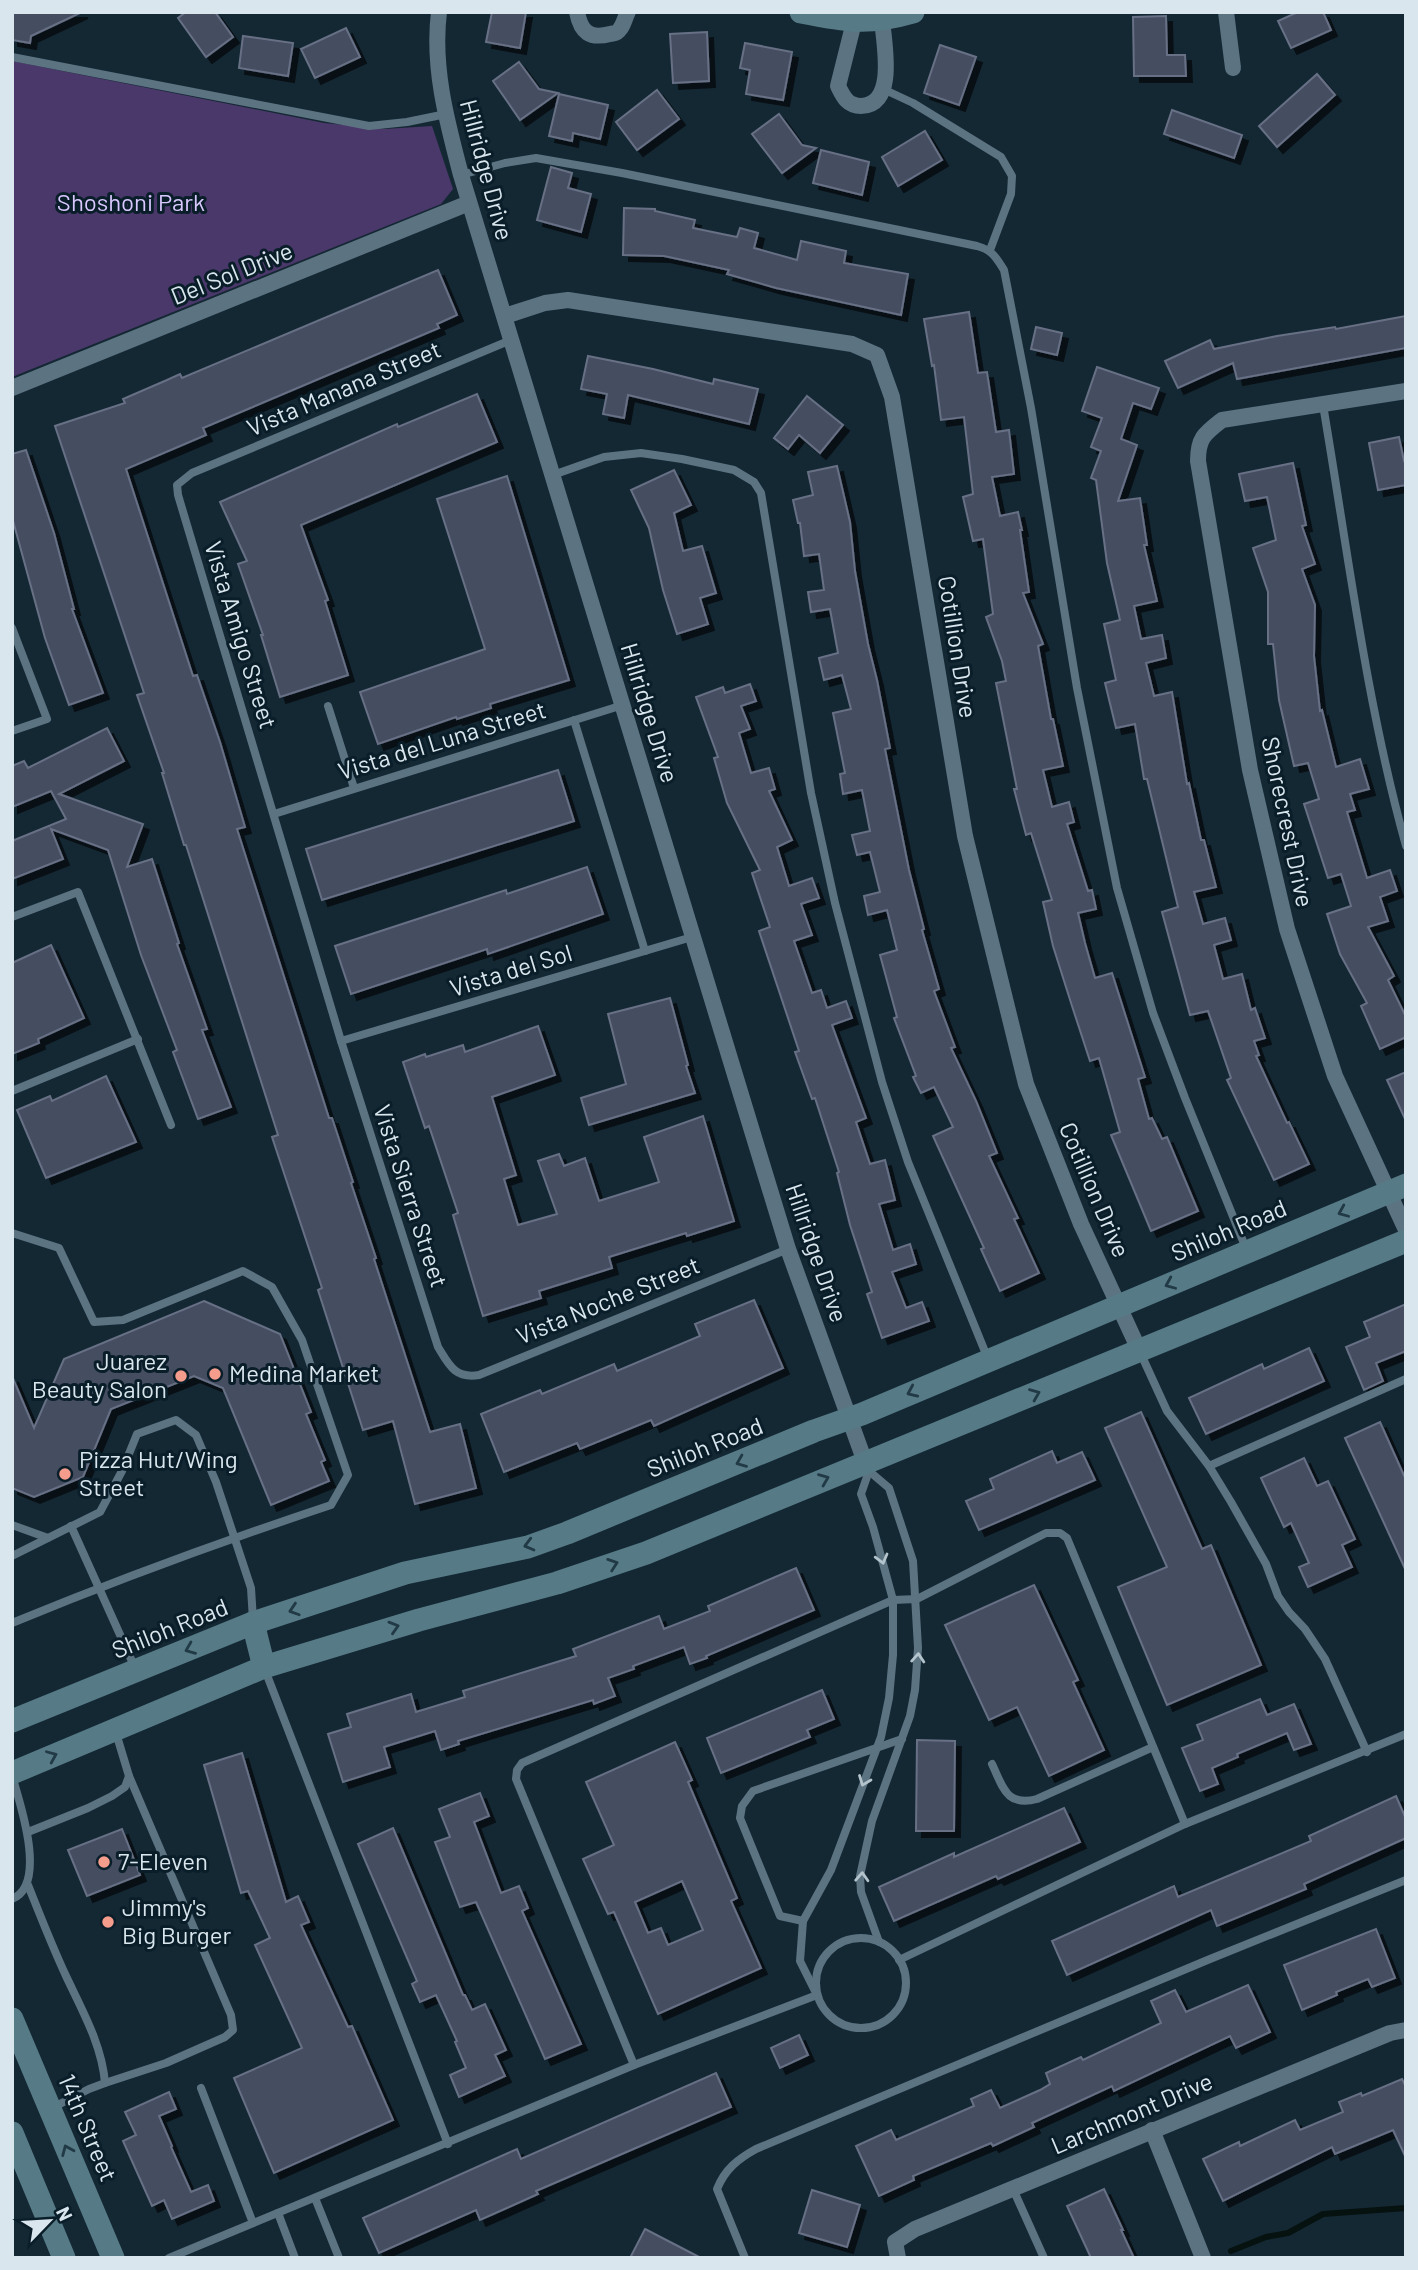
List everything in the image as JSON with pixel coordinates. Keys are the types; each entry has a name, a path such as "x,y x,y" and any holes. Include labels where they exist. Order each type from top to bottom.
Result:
{"main road":[{"path":"801,12 854,22 882,20 913,12"},
{"name":"Shiloh Road","path":"12,1721 253,1623 405,1573 528,1547 850,1419 1397,1189"},
{"path":"12,1774 264,1667 419,1620 557,1583 634,1557 867,1466 1406,1241"},
{"path":"253,1623 264,1667"},
{"name":"14th Street","path":"12,2019 113,2258"},
{"path":"12,2133 64,2258"}],"street":[{"name":"Hillridge Drive","path":"439,12 438,59 446,114 469,203 788,1249 867,1466"},
{"path":"577,12 579,23 589,35 598,37 616,33 621,29 628,12"},
{"path":"1226,12 1233,68"},
{"path":"854,22 838,86 845,100 856,106 871,105 879,99 883,89 886,72 882,20"},
{"name":"Del Sol Drive","path":"12,388 469,203"},
{"name":"Cotillion Drive","path":"505,316 545,303 568,300 852,344 877,355 892,397 965,836 1026,1084 1081,1224 1140,1352"},
{"path":"1323,405 1406,391"},
{"name":"Shorecrest Drive","path":"1323,405 1222,420 1205,434 1198,445 1198,461 1250,770 1287,929 1335,1076 1397,1189 1406,1230"},
{"name":"Larchmont Drive","path":"898,2258 895,2242 915,2229 1390,2033 1406,2030"},
{"path":"1152,2130 1203,2258"}],"lane":[{"path":"12,57 369,126 446,114"},
{"path":"883,89 913,103 1001,157 1012,176 1011,194 990,250"},
{"path":"461,175 536,158 622,173 990,250 1004,270 1029,396 1077,688 1117,888 1153,1013 1248,1252"},
{"name":"Vista Manana Street","path":"192,473 511,340"},
{"path":"1323,405 1343,522 1352,598 1384,757 1406,846"},
{"path":"553,475 604,457 641,453 734,470 754,482 761,493 811,793 841,929 882,1082 908,1162 988,1359"},
{"name":"Vista Amigo Street","path":"192,473 177,485 178,495 274,814"},
{"path":"12,628 47,719 12,731"},
{"name":"Vista del Luna Street","path":"274,814 622,705"},
{"path":"328,706 354,788"},
{"path":"574,720 645,951"},
{"name":"Vista Sierra Street","path":"274,814 341,1041 438,1347 447,1361"},
{"path":"12,917 78,892 171,1125"},
{"name":"Vista del Sol","path":"341,1041 692,937"},
{"path":"12,1091 138,1039"},
{"path":"12,1233 58,1248 94,1322 123,1320 243,1271 272,1287 302,1340 348,1475 331,1505 99,1587 12,1623"},
{"name":"Vista Noche Street","path":"447,1361 456,1372 468,1377 479,1375 788,1249"},
{"path":"1140,1352 1167,1411 1209,1466 1266,1564 1278,1596 1325,1659 1367,1752"},
{"path":"1209,1466 1406,1380"},
{"path":"12,1556 100,1512 122,1471 137,1434 176,1420 196,1435 216,1482 251,1588 253,1623"},
{"path":"867,1466 889,1488 913,1561 918,1648 910,1716 872,1821 860,1877 862,1892 879,1942"},
{"path":"817,1995 819,1966 826,1953 850,1938 865,1938 891,1949 900,1960 905,1974 905,1990 900,2004 891,2016 878,2024 863,2028 848,2026 834,2019 824,2008 817,1995 800,1961 803,1921 831,1870 878,1746 891,1677 893,1600 861,1494 867,1466"},
{"path":"12,1525 48,1538"},
{"path":"72,1526 137,1670"},
{"path":"634,2065 516,1779 517,1770 522,1763 893,1600 916,1599 1046,1533 1060,1533 1068,1538 1185,1824"},
{"path":"264,1667 448,2144"},
{"path":"50,2109 89,2089 166,2063 225,2037 233,2030 231,2015 130,1776 115,1730"},
{"path":"900,1960 1185,1824 1406,1734"},
{"path":"803,1921 780,1916 740,1818 742,1806 753,1791 902,1739"},
{"path":"992,1764 1005,1791 1015,1801 1026,1802 1153,1747"},
{"path":"12,1774 28,1832 27,1885 88,2021 104,2066 106,2083"},
{"path":"28,1832 111,1796 125,1787 130,1776"},
{"path":"744,2258 717,2189 722,2176 738,2159 756,2149 1210,1959 1406,1880"},
{"path":"12,1899 20,1896 27,1885"},
{"path":"169,2258 634,2065 817,1995"},
{"path":"201,2088 253,2224"},
{"path":"1013,2189 1044,2258"},
{"path":"315,2198 340,2258"},
{"path":"278,2213 295,2258"}],"green space":[{"name":"Shoshoni Park","path":"12,61 324,123 385,129 432,126 453,189 441,204 12,377"}],"building":[{"path":"12,12 82,12 31,36 30,43 12,40"},
{"path":"186,12 215,12 233,37 206,57 178,18"},
{"path":"492,12 526,12 520,48 486,42"},
{"path":"1298,12 1323,12 1331,30 1291,48 1278,21"},
{"path":"1166,16 1167,55 1185,55 1186,76 1134,76 1133,17"},
{"path":"346,28 360,57 315,78 301,49"},
{"path":"707,32 709,81 673,83 670,34"},
{"path":"243,36 293,43 288,76 239,68"},
{"path":"745,43 792,52 783,100 746,94 750,70 740,68"},
{"path":"940,45 976,57 959,105 924,93"},
{"path":"519,62 539,89 558,93 520,120 493,81"},
{"path":"1317,74 1335,95 1277,147 1259,126"},
{"path":"657,90 679,119 637,150 616,122"},
{"path":"559,94 608,105 600,139 573,133 572,141 549,136"},
{"path":"1172,110 1242,135 1234,158 1164,134"},
{"path":"779,114 802,145 816,148 782,173 752,134"},
{"path":"925,131 942,160 898,186 882,157"},
{"path":"821,150 869,162 862,195 813,183"},
{"path":"551,167 572,173 568,188 591,194 581,232 537,220"},
{"path":"624,208 655,209 695,220 693,228 737,237 740,228 758,233 754,248 797,260 801,241 846,251 844,263 908,274 901,315 776,288 727,274 729,270 664,256 623,255"},
{"path":"438,270 457,315 437,324 439,328 203,428 206,435 126,469 193,676 197,675 220,742 245,827 237,829 329,1118 332,1118 353,1182 351,1183 376,1258 374,1259 430,1432 460,1424 476,1488 415,1504 393,1421 363,1430 318,1290 322,1288 272,1137 278,1135 137,695 144,693 55,426 125,403 123,399 180,374 182,378"},
{"path":"969,312 978,373 987,372 996,432 1009,430 1014,474 992,477 1000,516 1018,512 1022,530 1029,592 1023,593 1043,644 1038,646 1051,719 1063,766 1043,770 1052,807 1069,802 1074,822 1067,824 1088,891 1092,890 1096,909 1078,913 1085,943 1095,978 1112,973 1145,1077 1138,1079 1149,1119 1152,1118 1162,1139 1167,1137 1198,1211 1151,1231 1111,1135 1120,1132 1099,1058 1090,1061 1053,946 1043,902 1052,900 1031,833 1026,835 1014,789 1017,789 996,683 1006,681 1002,661 986,617 993,614 983,539 973,541 963,497 973,494 964,417 941,420 934,365 932,366 924,319"},
{"path":"1406,316 1406,348 1237,379 1233,363 1178,388 1165,361 1210,340 1214,349 1277,336 1335,327 1336,329"},
{"path":"1036,327 1062,333 1057,355 1031,349"},
{"path":"588,356 713,384 714,379 758,389 749,424 628,395 624,418 603,414 607,394 581,389"},
{"path":"1097,367 1159,388 1151,409 1133,403 1121,439 1137,445 1118,501 1140,498 1147,545 1144,545 1157,601 1134,606 1141,639 1162,635 1166,658 1146,663 1154,696 1172,692 1187,784 1189,783 1201,840 1204,840 1216,887 1194,892 1203,924 1225,918 1231,940 1214,945 1223,979 1242,974 1251,1010 1255,1008 1265,1038 1254,1041 1259,1055 1256,1056 1309,1164 1274,1180 1227,1080 1231,1078 1208,1011 1190,1015 1162,912 1178,907 1147,779 1144,779 1135,724 1116,728 1105,683 1116,680 1104,624 1120,620 1107,563 1096,480 1091,478 1101,451 1091,447 1102,418 1082,411"},
{"path":"477,394 497,442 301,525 328,600 325,601 348,675 280,697 263,635 238,564 247,561 220,502 397,424 398,427"},
{"path":"807,396 843,425 820,453 799,435 788,449 774,438"},
{"path":"1399,437 1404,461 1406,460 1406,485 1378,490 1369,443"},
{"path":"26,450 54,533 72,609 103,693 69,705 45,638 12,517 12,454"},
{"path":"1293,463 1306,525 1302,526 1315,564 1302,569 1315,605 1314,656 1320,711 1322,710 1336,767 1360,759 1369,789 1350,794 1355,810 1347,812 1367,878 1390,870 1397,891 1380,897 1388,921 1368,927 1394,976 1388,980 1406,1017 1406,1037 1380,1049 1361,1006 1367,1003 1340,954 1327,914 1351,906 1341,874 1328,878 1304,804 1319,799 1308,763 1294,766 1279,700 1273,644 1268,644 1268,592 1253,548 1276,540 1267,497 1245,501 1239,474"},
{"path":"837,466 850,522 855,571 890,748 885,749 909,870 924,929 922,930 939,989 934,991 955,1047 951,1048 997,1153 989,1156 1018,1218 1014,1219 1039,1273 1000,1291 981,1249 984,1248 933,1136 953,1127 934,1087 921,1093 913,1077 916,1076 894,1018 897,1017 880,955 897,950 887,910 868,915 864,896 880,892 870,852 857,855 852,835 870,831 862,790 843,794 840,774 845,773 833,713 851,709 842,675 824,680 819,658 838,653 830,609 811,612 808,592 824,590 819,554 804,556 800,523 793,500 813,495 808,472"},
{"path":"674,470 691,505 674,513 683,551 702,546 716,593 700,598 708,624 677,634 663,590 649,528 631,490"},
{"path":"507,476 569,680 490,704 491,708 378,744 360,692 485,649 437,499"},
{"path":"750,684 756,701 741,706 750,729 739,733 751,773 769,768 775,789 769,791 792,840 777,847 789,886 812,878 819,898 801,904 812,935 794,941 812,993 821,990 827,1008 846,1001 852,1018 832,1025 866,1118 856,1122 870,1164 885,1160 895,1200 879,1204 893,1250 910,1244 916,1264 892,1272 906,1308 922,1302 929,1321 882,1338 867,1294 872,1292 850,1225 837,1173 839,1172 815,1098 812,1099 795,1052 799,1051 759,931 770,927 752,873 760,870 727,803 714,758 718,757 696,697 723,687 725,693"},
{"path":"107,728 124,761 59,794 143,824 127,867 152,859 179,943 177,944 207,1029 202,1030 231,1107 198,1119 173,1052 177,1050 141,955 108,850 51,829 63,859 12,879 12,841 66,819 51,791 12,807 12,766 24,761 28,768"},
{"path":"558,770 574,821 322,900 306,849"},
{"path":"587,867 603,914 488,954 487,949 351,994 335,946 506,890 507,894"},
{"path":"51,945 84,1018 38,1039 39,1043 12,1054 12,963"},
{"path":"670,998 695,1093 589,1125 581,1098 626,1084 608,1014"},
{"path":"538,1026 555,1075 492,1097 516,1175 504,1179 518,1225 557,1214 538,1161 559,1154 564,1166 585,1158 599,1201 659,1182 644,1137 703,1116 734,1221 609,1257 612,1268 539,1291 541,1298 483,1316 453,1215 458,1213 429,1126 425,1128 403,1062 463,1045 465,1052"},
{"path":"1406,1072 1406,1121 1387,1080"},
{"path":"106,1076 136,1142 46,1178 17,1110 50,1096 52,1101"},
{"path":"754,1300 783,1368 654,1426 651,1420 580,1449 577,1443 504,1472 481,1414 540,1390 542,1394 614,1364 617,1371 700,1336 695,1324"},
{"path":"204,1301 280,1334 311,1412 306,1414 325,1460 321,1462 329,1481 271,1505 223,1388 194,1376 111,1409 83,1477 34,1497 12,1488 12,1376 34,1428 64,1359"},
{"path":"1406,1304 1406,1351 1376,1363 1383,1381 1364,1390 1346,1347 1370,1337 1364,1322"},
{"path":"1309,1348 1324,1381 1206,1434 1189,1398 1262,1364 1264,1369"},
{"path":"1141,1412 1202,1549 1211,1545 1261,1665 1167,1705 1118,1587 1167,1567 1105,1428"},
{"path":"1380,1422 1406,1480 1406,1571 1345,1438"},
{"path":"1052,1451 1057,1463 1082,1452 1095,1480 979,1530 966,1501 994,1489 990,1479"},
{"path":"1304,1458 1317,1486 1328,1481 1355,1539 1342,1545 1352,1567 1308,1587 1299,1567 1309,1563 1291,1523 1284,1527 1261,1478"},
{"path":"796,1568 814,1610 690,1664 684,1647 633,1666 634,1669 608,1678 615,1696 594,1704 593,1700 458,1741 459,1744 441,1750 435,1731 384,1747 390,1767 343,1782 328,1734 351,1727 347,1714 411,1694 416,1712 465,1697 463,1691 576,1656 573,1649 659,1616 664,1629 710,1611 708,1606"},
{"path":"1034,1585 1078,1680 1073,1682 1104,1750 1049,1776 1017,1707 989,1720 945,1625"},
{"path":"822,1690 834,1719 807,1730 810,1737 721,1773 707,1738"},
{"path":"1260,1699 1267,1715 1294,1704 1311,1744 1294,1750 1287,1733 1237,1754 1238,1757 1212,1768 1218,1784 1200,1791 1182,1748 1203,1740 1197,1725"},
{"path":"917,1740 955,1741 954,1831 916,1831"},
{"path":"675,1742 692,1780 688,1782 737,1898 731,1901 761,1968 658,2014 614,1912 608,1914 583,1859 614,1845 586,1782","holes":["682,1881 703,1930 668,1945 661,1928 648,1933 635,1902"]},
{"path":"242,1753 286,1902 298,1896 309,1922 301,1925 348,2027 352,2026 393,2120 274,2173 234,2078 302,2048 255,1945 270,1938 248,1891 241,1893 204,1765"},
{"path":"480,1793 489,1816 474,1822 501,1893 519,1886 528,1908 522,1911 581,2044 545,2059 476,1902 460,1907 435,1842 450,1837 439,1809"},
{"path":"1396,1796 1406,1819 1406,1838 1304,1884 1306,1889 1217,1926 1211,1910 1067,1975 1052,1941 1174,1886 1178,1897 1311,1841 1309,1836"},
{"path":"1064,1808 1080,1842 894,1921 879,1887"},
{"path":"393,1828 463,1995 472,2010 485,2004 506,2050 495,2055 505,2076 459,2097 450,2075 466,2068 455,2042 457,2041 436,1995 420,2002 412,1984 417,1981 358,1844"},
{"name":"7-Eleven","path":"122,1829 140,1875 87,1896 68,1850"},
{"path":"1376,1929 1395,1978 1372,1987 1368,1979 1302,2010 1284,1965"},
{"path":"1248,1985 1270,2032 1236,2048 1230,2036 1114,2091 1112,2086 1032,2123 1034,2127 993,2146 991,2143 913,2176 914,2180 879,2196 856,2146 891,2130 896,2140 974,2106 971,2099 991,2090 1000,2108 1040,2090 1050,2084 1046,2073 1081,2057 1083,2060 1161,2023 1151,2001 1175,1990 1186,2012"},
{"path":"799,2035 808,2055 780,2068 771,2048"},
{"path":"716,2073 731,2107 536,2191 538,2194 480,2220 476,2210 379,2253 363,2218 517,2149 521,2159"},
{"path":"1402,2079 1406,2087 1406,2158 1393,2130 1335,2154 1332,2147 1223,2201 1203,2159 1239,2142 1240,2146 1295,2120 1300,2130 1343,2112 1339,2102 1361,2093 1362,2096"},
{"path":"169,2092 176,2109 159,2116 171,2147 191,2192 208,2185 214,2201 172,2219 164,2200 152,2206 123,2141 136,2135 125,2112"},
{"path":"1104,2189 1134,2258 1091,2258 1067,2206"},
{"path":"812,2190 860,2205 847,2247 799,2233"},
{"path":"645,2229 701,2258 630,2258"}],"waterway":[{"path":"1231,2251 1266,2237 1288,2233 1323,2214 1406,2208"}],"place":[{"name":"Medina Market","path":"215,1374"},
{"name":"Juarez Beauty Salon","path":"181,1376"},
{"name":"Pizza Hut/Wing Street","path":"65,1474"},
{"name":"7-Eleven","path":"104,1862"},
{"name":"Jimmy's Big Burger","path":"108,1922"}]}
